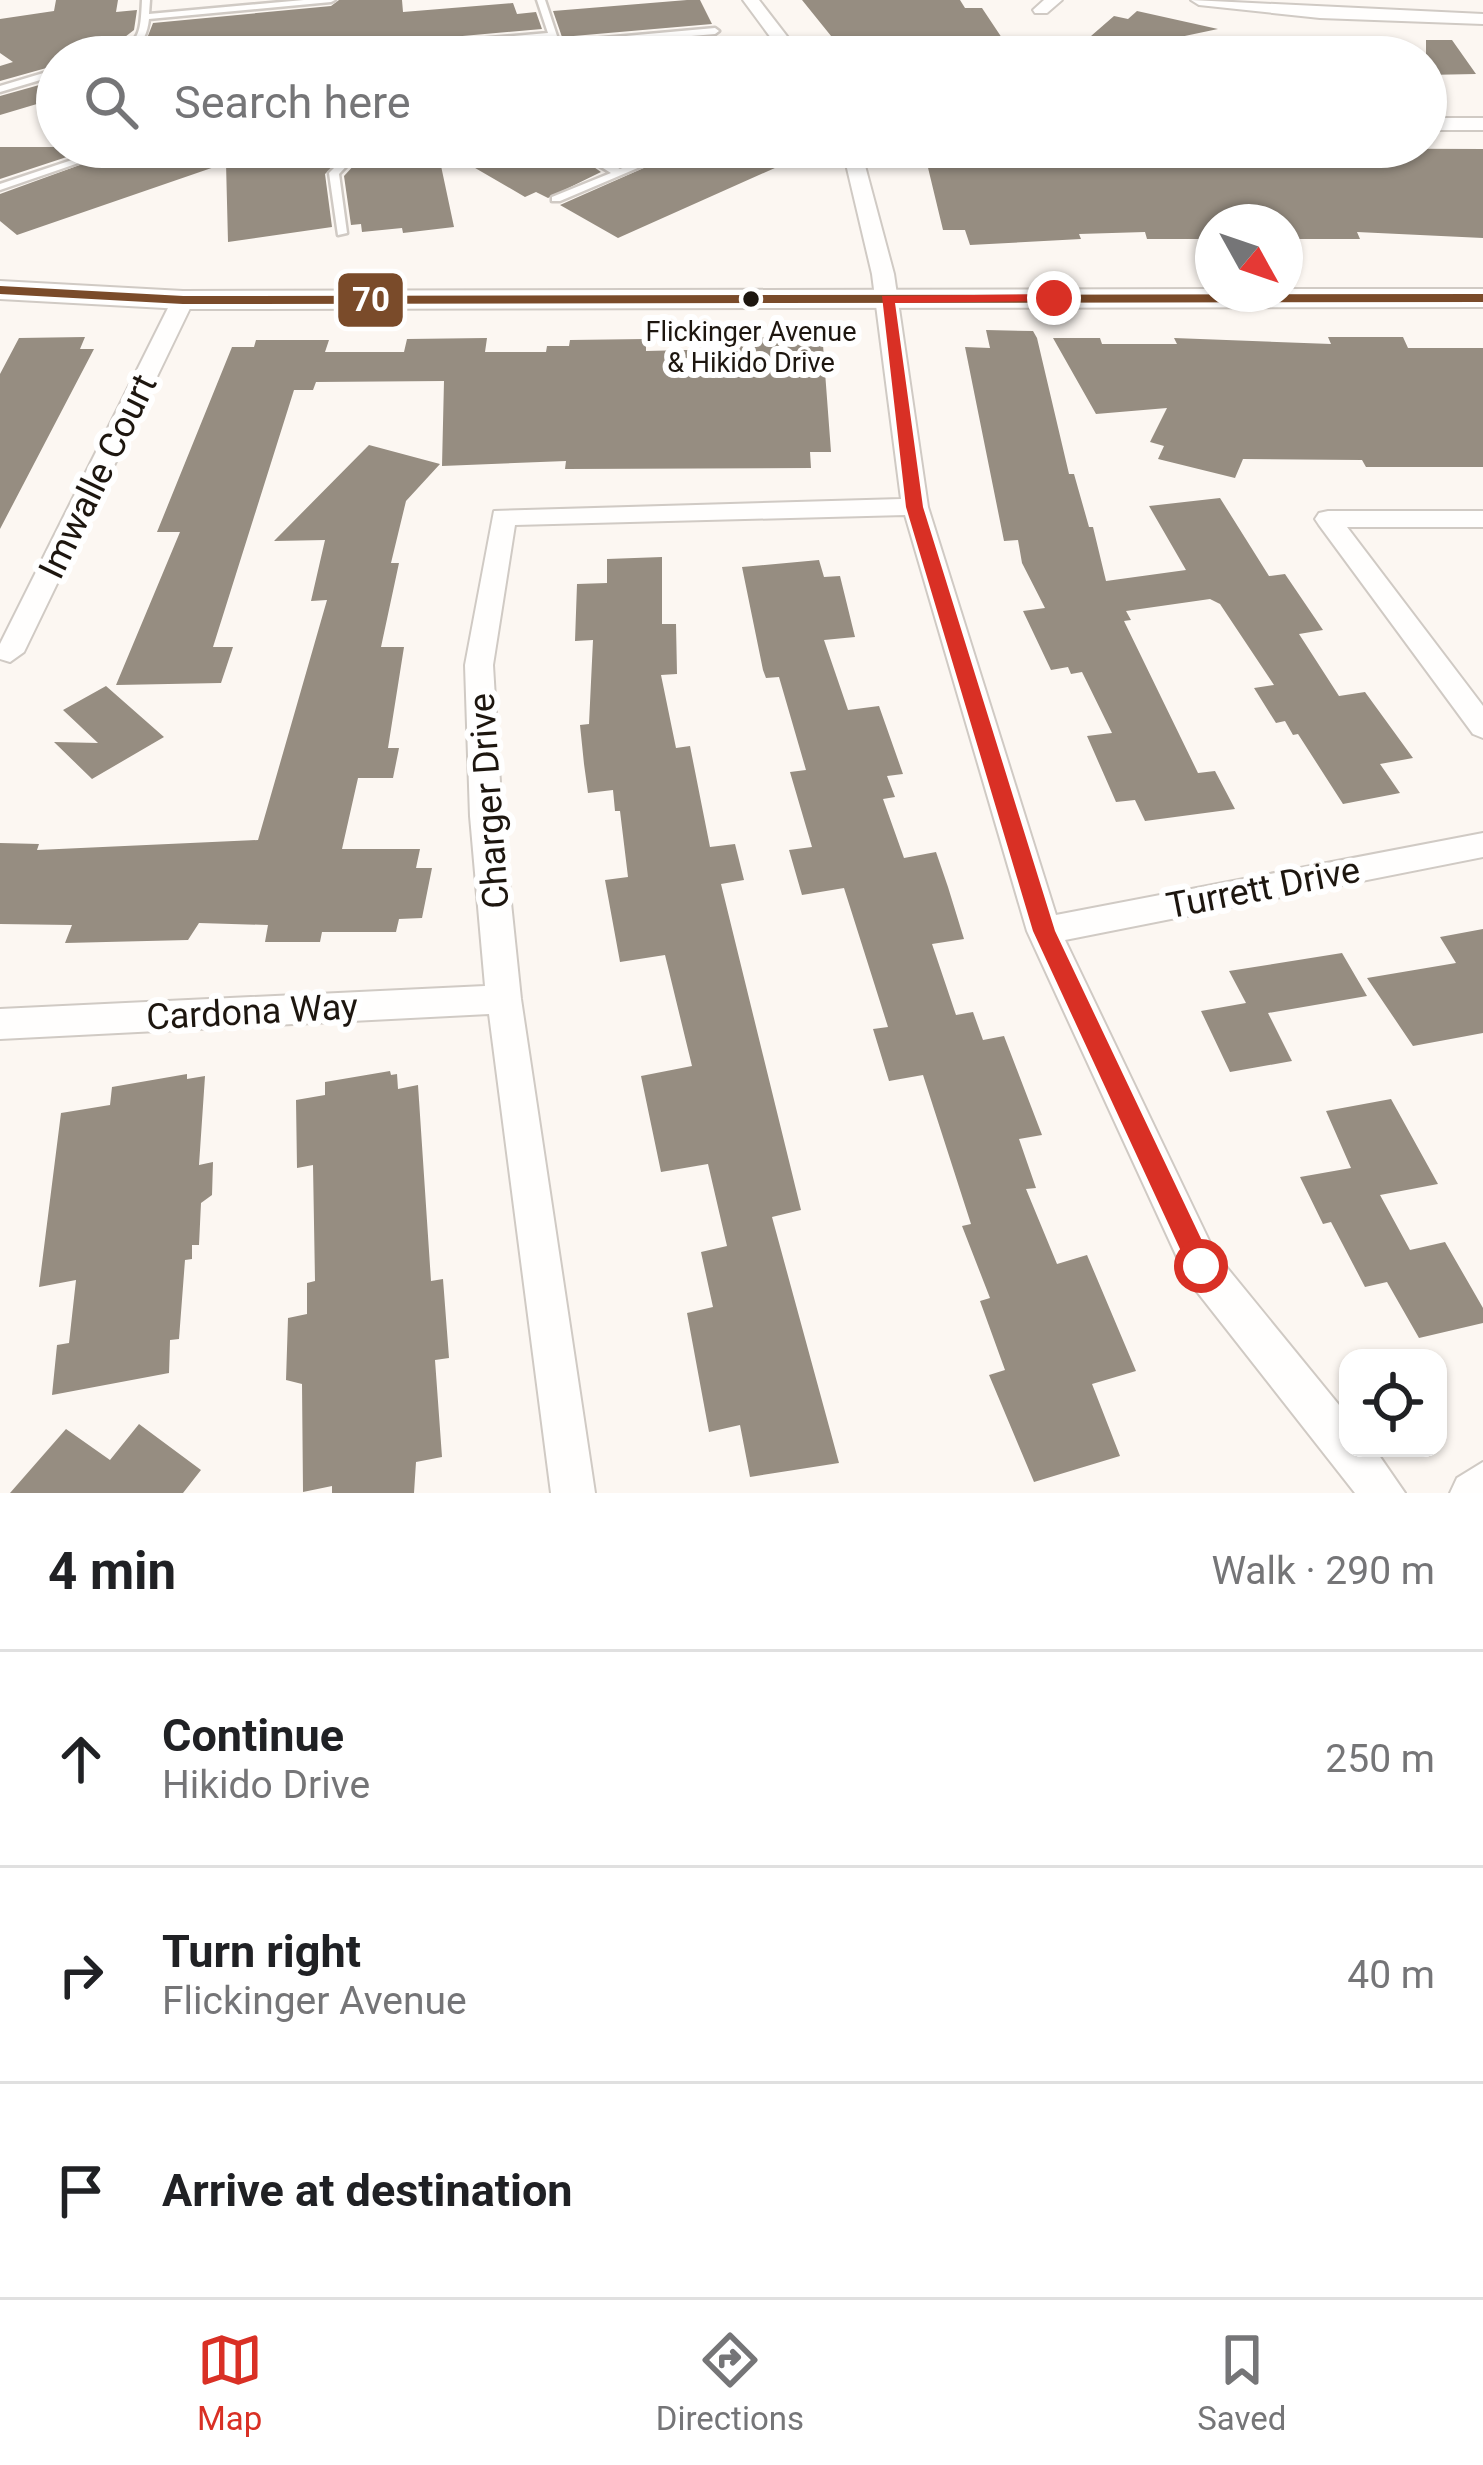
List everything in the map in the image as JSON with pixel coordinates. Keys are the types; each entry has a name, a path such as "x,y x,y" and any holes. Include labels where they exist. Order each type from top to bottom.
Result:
{"main road":[{"path":"0,267 173,276 1483,298"},
{"path":"1303,273 1483,273"},
{"path":"0,290 183,300 1195,275"}],"street":[{"path":"751,0 778,36"},
{"path":"1199,0 1320,13 1483,19"},
{"path":"1447,124 1483,124"},
{"path":"855,168 885,286 915,507 1044,931 1201,1266 1383,1493"},
{"name":"Imwalle Court","path":"10,652 183,300"},
{"name":"Charger Drive","path":"573,1493 503,999 486,816 479,665 503,518 915,507"},
{"path":"1483,519 1328,519 1483,727"},
{"name":"Turrett Drive","path":"1044,931 1483,845"},
{"name":"Cardona Way","path":"0,1024 503,999"},
{"path":"1472,1493 1483,1484"}],"lane":[{"path":"144,36 146,0"},
{"path":"145,16 331,0"},
{"path":"541,0 552,36"},
{"path":"625,36 715,31"},
{"path":"0,89 36,78"},
{"path":"0,187 57,168"},
{"path":"339,168 334,173 342,233"},
{"path":"613,168 620,172"},
{"path":"556,199 630,168"}],"building":[{"path":"56,0 118,0 116,12 137,10 134,30 126,36 36,36 36,71 0,81 0,66 13,62 0,53 0,19 54,11"},
{"path":"339,0 402,0 403,12 513,3 517,14 536,12 542,29 463,36 148,36 153,23 331,6"},
{"path":"700,0 712,24 562,36 553,11"},
{"path":"802,0 960,0 965,8 982,8 1001,36 831,36"},
{"path":"1137,11 1218,29 1185,36 1091,36 1114,16 1128,19"},
{"path":"1447,40 1452,40 1476,74 1447,75"},
{"path":"36,86 36,104 0,115 0,96"},
{"path":"0,147 36,147 36,167 0,179"},
{"path":"1447,149 1483,149 1483,238 1357,232 1360,239 1303,239 1303,204 1195,204 1195,239 1147,239 1145,232 970,245 965,230 943,230 928,168 1447,168"},
{"path":"71,168 211,168 17,235 0,221 0,194"},
{"path":"226,168 331,168 325,174 332,227 228,242"},
{"path":"351,168 441,168 454,227 362,232 361,224 351,225 344,176"},
{"path":"475,168 595,168 601,172 548,198 536,192 525,197"},
{"path":"644,168 775,168 618,238 560,205"},
{"path":"986,330 1033,331 1037,338 1069,474 1074,474 1089,527 1093,527 1106,581 1186,570 1149,506 1220,498 1269,576 1285,574 1323,630 1299,634 1339,696 1365,692 1413,758 1380,764 1400,793 1343,804 1298,734 1293,735 1285,721 1276,723 1254,688 1274,685 1220,604 1210,599 1126,611 1131,620 1124,621 1198,773 1215,771 1235,809 1145,821 1135,800 1116,802 1087,736 1112,733 1082,672 1071,674 1068,667 1051,670 1023,611 1045,608 1022,563 1018,540 1004,541 965,347 990,348"},
{"path":"85,337 80,349 94,349 0,529 0,374 19,338"},
{"path":"1328,337 1403,337 1408,348 1483,348 1483,467 1366,467 1362,460 1243,459 1235,478 1158,459 1164,446 1150,442 1167,408 1096,414 1053,338 1100,338 1102,344 1177,344 1174,338 1331,344"},
{"path":"487,338 485,352 546,352 547,346 569,346 570,340 646,339 646,351 725,349 725,338 801,338 801,346 823,345 831,452 810,452 811,468 565,469 566,461 442,466 444,381 316,382 313,390 294,390 213,647 233,647 221,683 116,685 180,532 157,532 232,347 254,347 256,340 329,340 325,352 404,352 407,339"},
{"path":"369,445 440,464 406,501 391,563 399,563 381,647 404,647 388,748 399,748 393,778 358,778 342,849 420,849 416,868 432,868 422,918 399,919 396,932 322,932 320,942 265,942 268,925 199,923 188,940 65,943 72,925 0,924 0,843 39,844 37,850 258,840 327,600 311,601 325,540 274,541"},
{"path":"662,557 662,624 676,624 677,674 661,675 676,748 690,746 710,847 735,844 744,880 721,884 801,1210 772,1217 839,1463 750,1477 740,1425 709,1432 687,1313 713,1307 701,1252 727,1246 708,1164 661,1172 641,1076 692,1066 665,955 620,962 605,880 628,877 620,811 615,811 613,790 588,793 580,725 589,724 593,640 575,641 577,584 607,583 607,559"},
{"path":"819,560 824,577 840,576 855,637 824,640 848,710 879,706 903,774 887,776 895,797 883,799 904,858 936,852 964,939 932,944 956,1015 973,1012 983,1040 1004,1036 1042,1135 1019,1139 1036,1188 1026,1189 1057,1264 1087,1255 1136,1371 1092,1384 1120,1456 1034,1482 989,1375 1005,1370 980,1301 990,1298 962,1226 971,1224 923,1075 889,1081 873,1029 888,1027 844,888 802,895 789,850 812,847 790,772 806,770 779,677 766,678 763,670 742,567"},
{"path":"106,686 164,737 92,779 54,742 98,743 63,710"},
{"path":"1483,929 1483,1033 1413,1046 1367,978 1456,963 1440,937"},
{"path":"1342,953 1367,996 1268,1013 1292,1061 1230,1072 1201,1011 1246,1003 1229,971"},
{"path":"390,1071 397,1074 398,1089 418,1085 431,1281 443,1279 449,1358 435,1360 442,1457 416,1462 414,1493 332,1493 332,1486 303,1492 302,1384 286,1380 288,1318 307,1314 307,1283 315,1281 313,1165 297,1168 296,1100 325,1095 325,1082"},
{"path":"187,1074 187,1079 205,1076 199,1165 213,1162 212,1195 201,1203 199,1245 192,1245 192,1259 185,1260 179,1339 170,1340 169,1373 52,1395 57,1345 69,1343 76,1280 39,1287 61,1113 110,1105 112,1087"},
{"path":"1391,1099 1438,1184 1380,1195 1410,1250 1445,1242 1483,1308 1483,1323 1419,1338 1387,1282 1365,1287 1331,1222 1323,1224 1300,1177 1351,1168 1326,1111"},
{"path":"139,1424 201,1470 183,1493 10,1493 66,1429 110,1460"}],"transit line":[{"name":"70","path":"0,290 183,300 1483,298"}],"place":[{"name":"Flickinger Avenue & Hikido Drive","path":"751,299"}],"route":[{"path":"1054,298 887,299 915,507 1044,931 1201,1266"}]}
